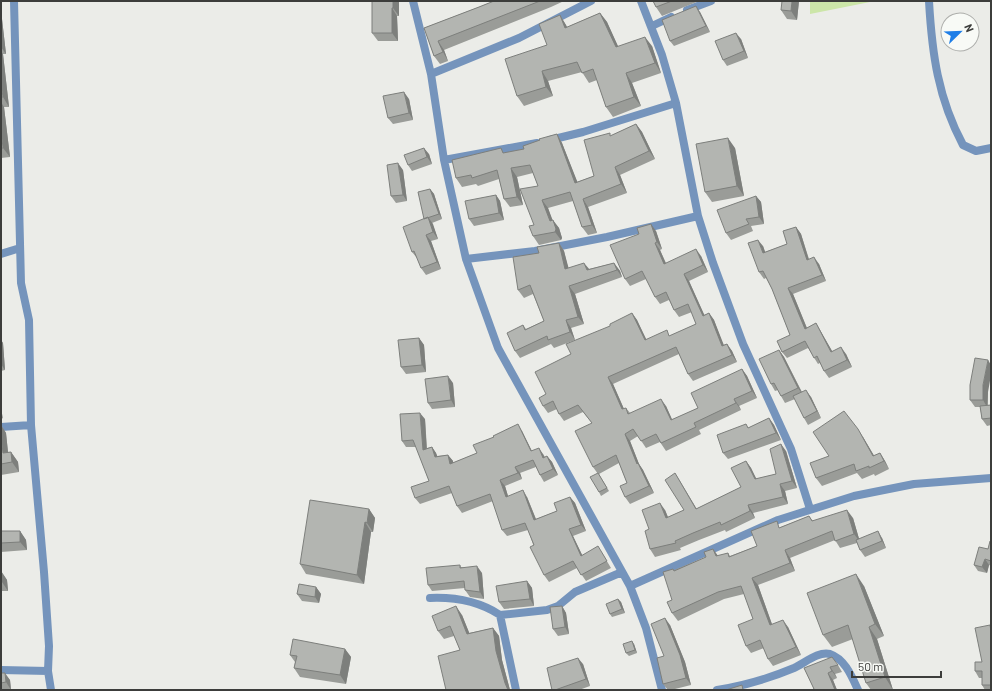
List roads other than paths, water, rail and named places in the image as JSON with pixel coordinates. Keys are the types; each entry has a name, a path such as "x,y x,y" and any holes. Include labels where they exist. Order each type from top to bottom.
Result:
{"street":[{"path":"14,1 21,283 29,320 31,425 44,565 50,690"},
{"path":"413,1 431,74 444,160 466,259 498,348 630,586 646,628 662,690"},
{"path":"431,74 519,38 591,1"},
{"path":"641,1 652,26 676,103 698,216 713,264 743,344 791,449 810,509"},
{"path":"652,26 711,1"},
{"path":"929,1 936,73 945,105 964,145 976,151 991,148"},
{"path":"444,160 560,138 676,103"},
{"path":"466,259 535,251 607,238 698,216"},
{"path":"1,254 20,248"},
{"path":"1,427 31,425"},
{"path":"630,586 778,520 810,509 854,496 914,484 991,478"},
{"path":"430,598 454,599 482,606 500,615 547,610 558,606 575,592 622,572"},
{"path":"500,615 516,690"},
{"path":"717,690 766,678 794,668 819,655 830,654 840,660 852,674 858,690"},
{"path":"1,670 48,671"}]}
